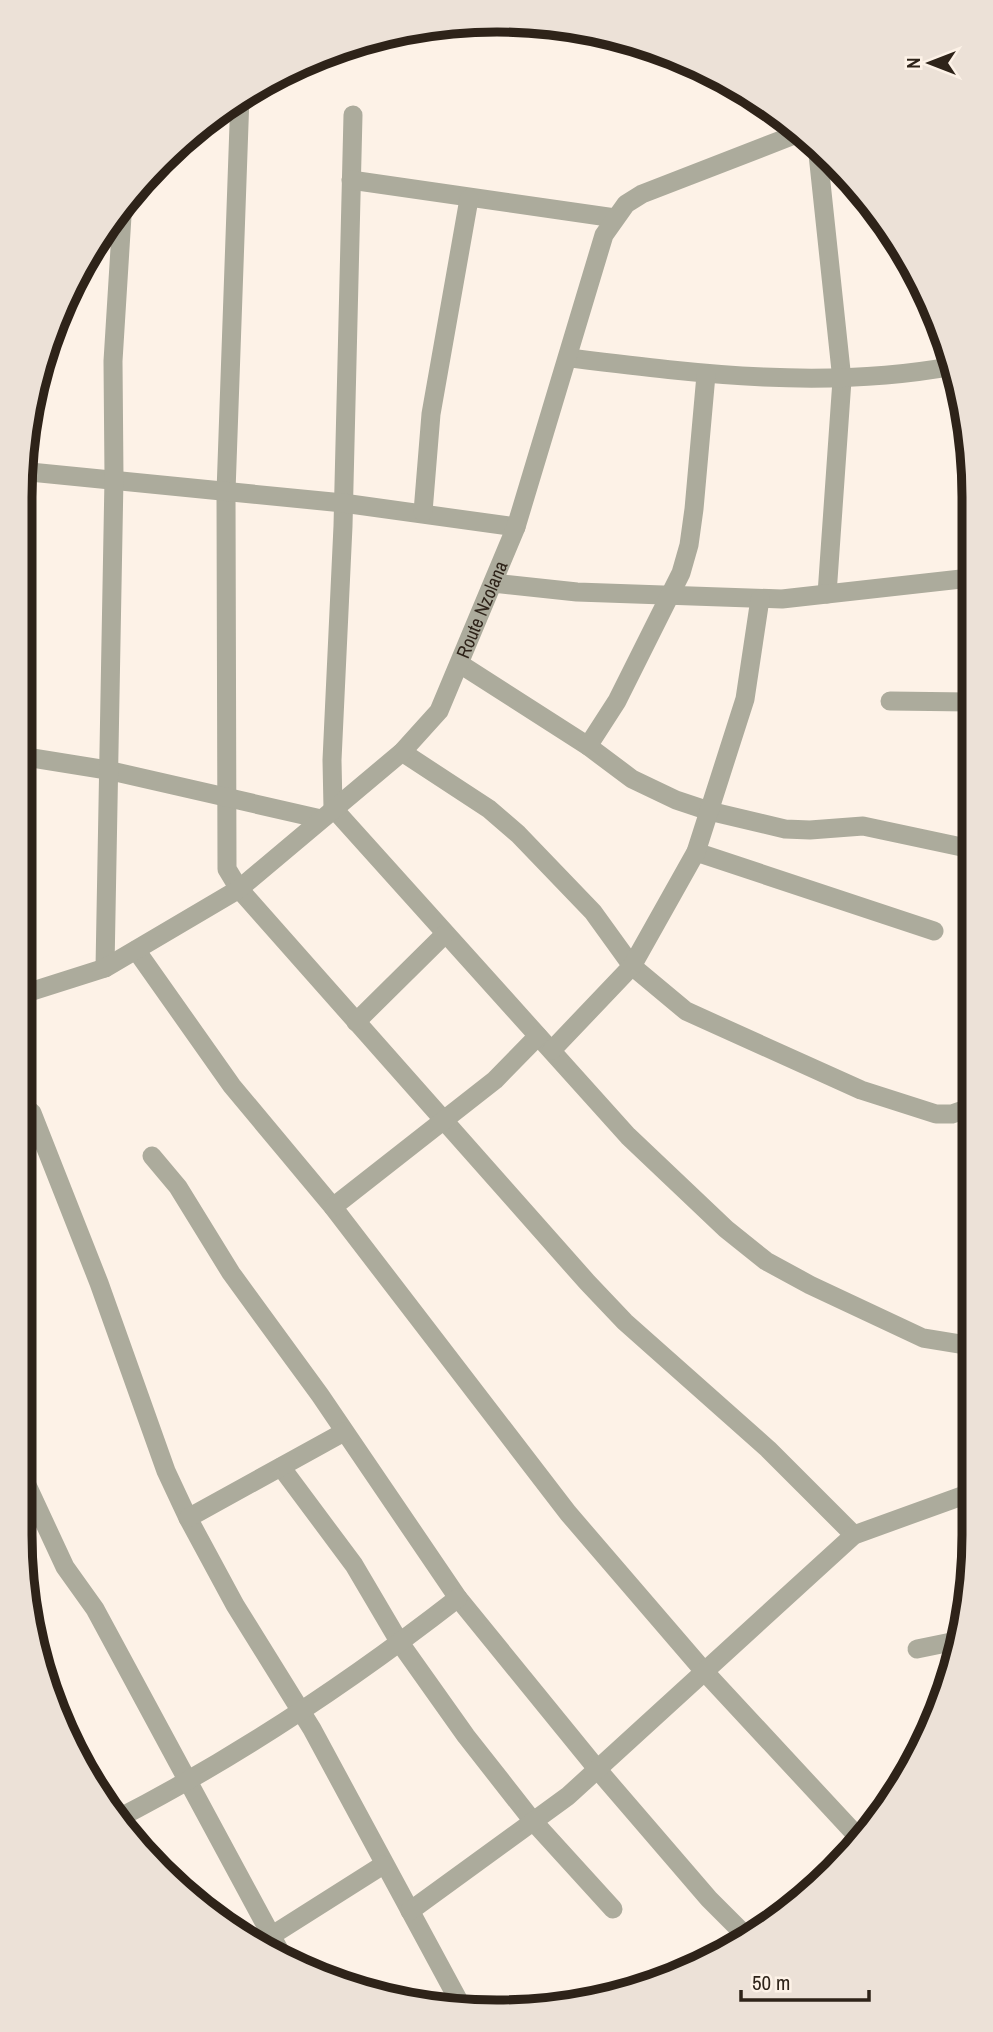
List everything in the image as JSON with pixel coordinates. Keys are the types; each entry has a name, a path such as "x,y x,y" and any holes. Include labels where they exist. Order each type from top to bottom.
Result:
{"street":[{"path":"240,109 226,492 227,869 239,889 446,1120 506,1193 625,1322 768,1449 854,1535"},
{"path":"327,813 344,503 353,115"},
{"name":"Route Nzolana","path":"32,991 105,968 239,889 402,752 439,711 516,527 570,358 598,252 615,218 626,204 642,194 790,137"},
{"path":"819,162 842,380 827,594"},
{"path":"351,180 615,218"},
{"path":"423,512 431,414 469,199"},
{"path":"105,968 114,478 113,360 122,222"},
{"path":"570,358 706,375 842,380 943,367"},
{"path":"588,746 617,701 672,593 690,545 706,375"},
{"path":"32,472 344,503 516,527"},
{"path":"493,583 577,592 672,593 760,599 962,579"},
{"path":"552,1050 632,966 696,852 745,699 760,599"},
{"path":"460,664 588,746 632,779 709,811 785,829 810,831 863,826 962,847"},
{"path":"890,701 962,702"},
{"path":"402,752 470,795 518,834 593,912 632,966 685,1011 826,1076 936,1115 951,1115 962,1111"},
{"path":"32,758 107,770 225,797 327,813 552,1050 628,1136 726,1229 766,1261 923,1338 962,1344"},
{"path":"696,852 934,932"},
{"path":"356,1022 444,935"},
{"path":"136,950 232,1086 333,1207 568,1513 703,1670 854,1832"},
{"path":"333,1207 495,1080 538,1036"},
{"path":"32,1113 99,1283 166,1471 188,1518 235,1605 300,1711 458,1999"},
{"path":"152,1156 178,1187 231,1273 458,1598 598,1770 709,1899 741,1931"},
{"path":"188,1518 344,1432"},
{"path":"281,1467 354,1564 400,1643 466,1737 532,1820 613,1909"},
{"path":"32,1496 65,1567 95,1609 277,1945"},
{"path":"410,1911 568,1796 854,1535 962,1496"},
{"path":"125,1815 189,1782 300,1711 400,1643 458,1598"},
{"path":"917,1649 949,1642"},
{"path":"267,1939 383,1865"}]}
